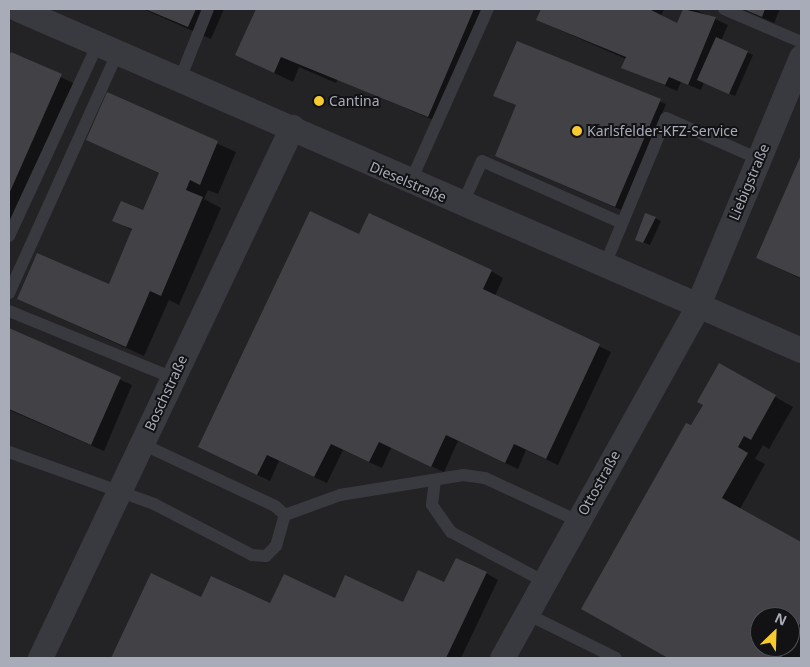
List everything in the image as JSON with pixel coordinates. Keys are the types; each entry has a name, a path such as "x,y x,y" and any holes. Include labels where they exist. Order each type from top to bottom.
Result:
{"street":[{"name":"Dieselstraße","path":"18,9 292,127 462,206 801,350"},
{"name":"Liebigstraße","path":"697,307 801,57"},
{"name":"Boschstraße","path":"40,658 292,127"},
{"name":"Ottostraße","path":"502,658 697,307"}],"lane":[{"path":"180,78 208,9"},
{"path":"410,183 488,9"},
{"path":"724,9 801,42"},
{"path":"9,236 108,48"},
{"path":"9,293 108,48"},
{"path":"604,267 666,118 759,159"},
{"path":"462,206 482,161 622,222"},
{"path":"9,311 173,378"},
{"path":"142,444 275,506 285,515"},
{"path":"9,452 154,504 252,555 266,556 276,546 285,515"},
{"path":"285,515 340,495 463,475 485,478 578,522"},
{"path":"435,480 432,505 451,532 544,582"},
{"path":"526,614 616,658"}],"shaded area":[{"path":"9,9 801,9 801,658 9,658"}],"building":[{"path":"145,9 196,9 188,27"},
{"path":"256,9 474,9 428,117 281,57 274,73 235,55"},
{"path":"541,9 649,9 677,23 683,9 716,17 688,85 669,77 665,85 621,68 626,57 536,20"},
{"path":"743,9 765,9 762,17"},
{"path":"716,37 748,51 729,94 697,80"},
{"name":"Karlsfelder-KFZ-Service","path":"517,41 661,99 615,207 495,156 516,105 493,96"},
{"path":"11,52 62,74 9,194 9,56"},
{"path":"107,92 218,141 200,185 190,180 186,190 203,197 161,296 150,291 126,347 17,299 37,253 109,284 132,229 112,221 121,201 143,210 159,173 86,140"},
{"path":"801,155 801,278 756,258"},
{"path":"310,211 359,234 369,213 492,270 483,289 600,344 546,459 514,444 505,463 446,435 431,467 379,442 369,462 331,444 314,477 267,455 257,475 198,447"},
{"path":"645,213 656,217 643,243 635,240"},
{"path":"9,328 121,377 91,445 9,409"},
{"path":"719,363 776,395 751,440 744,436 738,447 748,453 722,498 801,542 800,624 800,607 750,607 750,657 781,658 668,658 581,609 686,423 691,425 703,405 697,402"},
{"path":"456,558 487,572 446,658 111,658 151,573 201,597 211,576 270,603 284,574 335,598 345,575 403,602 418,570 444,582"}],"place":[{"name":"Cantina","path":"319,101"},
{"name":"Karlsfelder-KFZ-Service","path":"577,131"}]}
